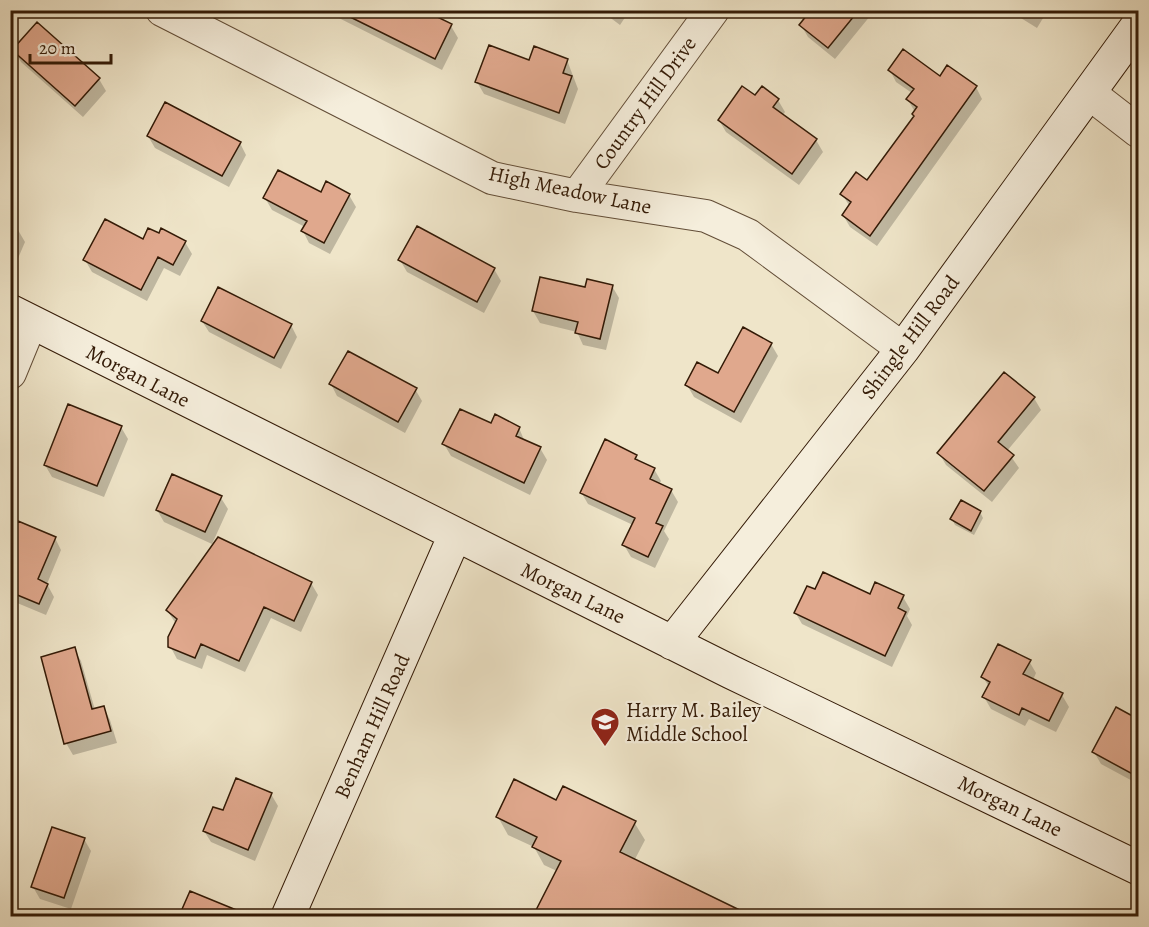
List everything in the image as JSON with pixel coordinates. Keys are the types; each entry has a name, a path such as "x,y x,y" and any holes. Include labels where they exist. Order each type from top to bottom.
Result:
{"street":[{"name":"High Meadow Lane","path":"162,10 492,178 577,196 706,216 748,235 903,349"},
{"name":"Country Hill Drive","path":"577,196 713,10"},
{"name":"Shingle Hill Road","path":"672,643 903,349 1138,25"},
{"path":"1089,93 1138,131"},
{"path":"10,373 21,317"},
{"name":"Morgan Lane","path":"21,317 672,643 1138,868"},
{"name":"Benham Hill Road","path":"288,916 455,535"}],"building":[{"path":"336,10 423,10 452,24 435,59"},
{"path":"811,10 859,10 828,48 799,25"},
{"path":"37,22 100,78 75,106 12,50"},
{"path":"489,45 529,60 534,46 568,59 563,73 572,76 559,113 475,82"},
{"path":"903,49 940,76 947,65 977,86 870,236 842,215 851,202 840,194 856,172 867,180 914,116 912,114 917,107 906,99 914,89 888,70"},
{"path":"742,86 755,95 762,86 779,99 773,107 817,139 792,174 718,120"},
{"path":"165,102 241,142 222,176 147,136"},
{"path":"278,170 321,192 326,181 350,194 324,243 301,231 307,221 263,198"},
{"path":"105,219 143,239 148,228 159,233 161,228 186,241 173,265 158,257 141,290 83,260"},
{"path":"417,226 495,268 477,302 398,260"},
{"path":"540,277 585,287 587,279 613,285 600,339 575,333 578,322 532,311"},
{"path":"218,287 292,324 274,358 201,321"},
{"path":"743,327 772,343 734,412 685,385 697,362 718,373"},
{"path":"348,351 417,388 398,422 329,384"},
{"path":"1004,372 1035,397 998,442 1014,455 984,491 937,453"},
{"path":"68,404 122,426 97,486 44,465"},
{"path":"460,409 491,423 495,414 520,427 516,436 541,447 524,483 442,444"},
{"path":"605,439 637,455 635,459 655,468 650,479 672,489 656,523 663,526 648,557 622,545 635,518 580,493"},
{"path":"172,474 222,496 205,532 156,510"},
{"path":"961,500 981,511 971,531 950,519"},
{"path":"18,521 56,537 38,579 48,584 39,604 10,592 10,538"},
{"path":"218,537 312,582 294,621 264,607 239,661 201,644 195,658 168,647 168,637 177,619 166,610"},
{"path":"823,572 870,594 875,582 904,595 898,608 906,612 885,656 794,613 807,586 815,589"},
{"path":"998,644 1031,660 1023,674 1063,693 1049,721 1022,708 1019,715 982,697 990,682 981,677"},
{"path":"75,647 92,709 104,706 111,731 64,744 41,657"},
{"path":"1116,707 1138,719 1138,777 1092,752"},
{"path":"236,778 272,793 248,850 203,831 213,807 223,810"},
{"path":"514,779 556,800 563,786 636,821 620,852 752,916 533,916 561,861 532,847 537,837 496,817"},
{"path":"52,827 85,838 64,898 31,887"},
{"path":"190,891 251,916 179,916"}],"place":[{"name":"Harry M. Bailey Middle School","path":"605,748"}]}
